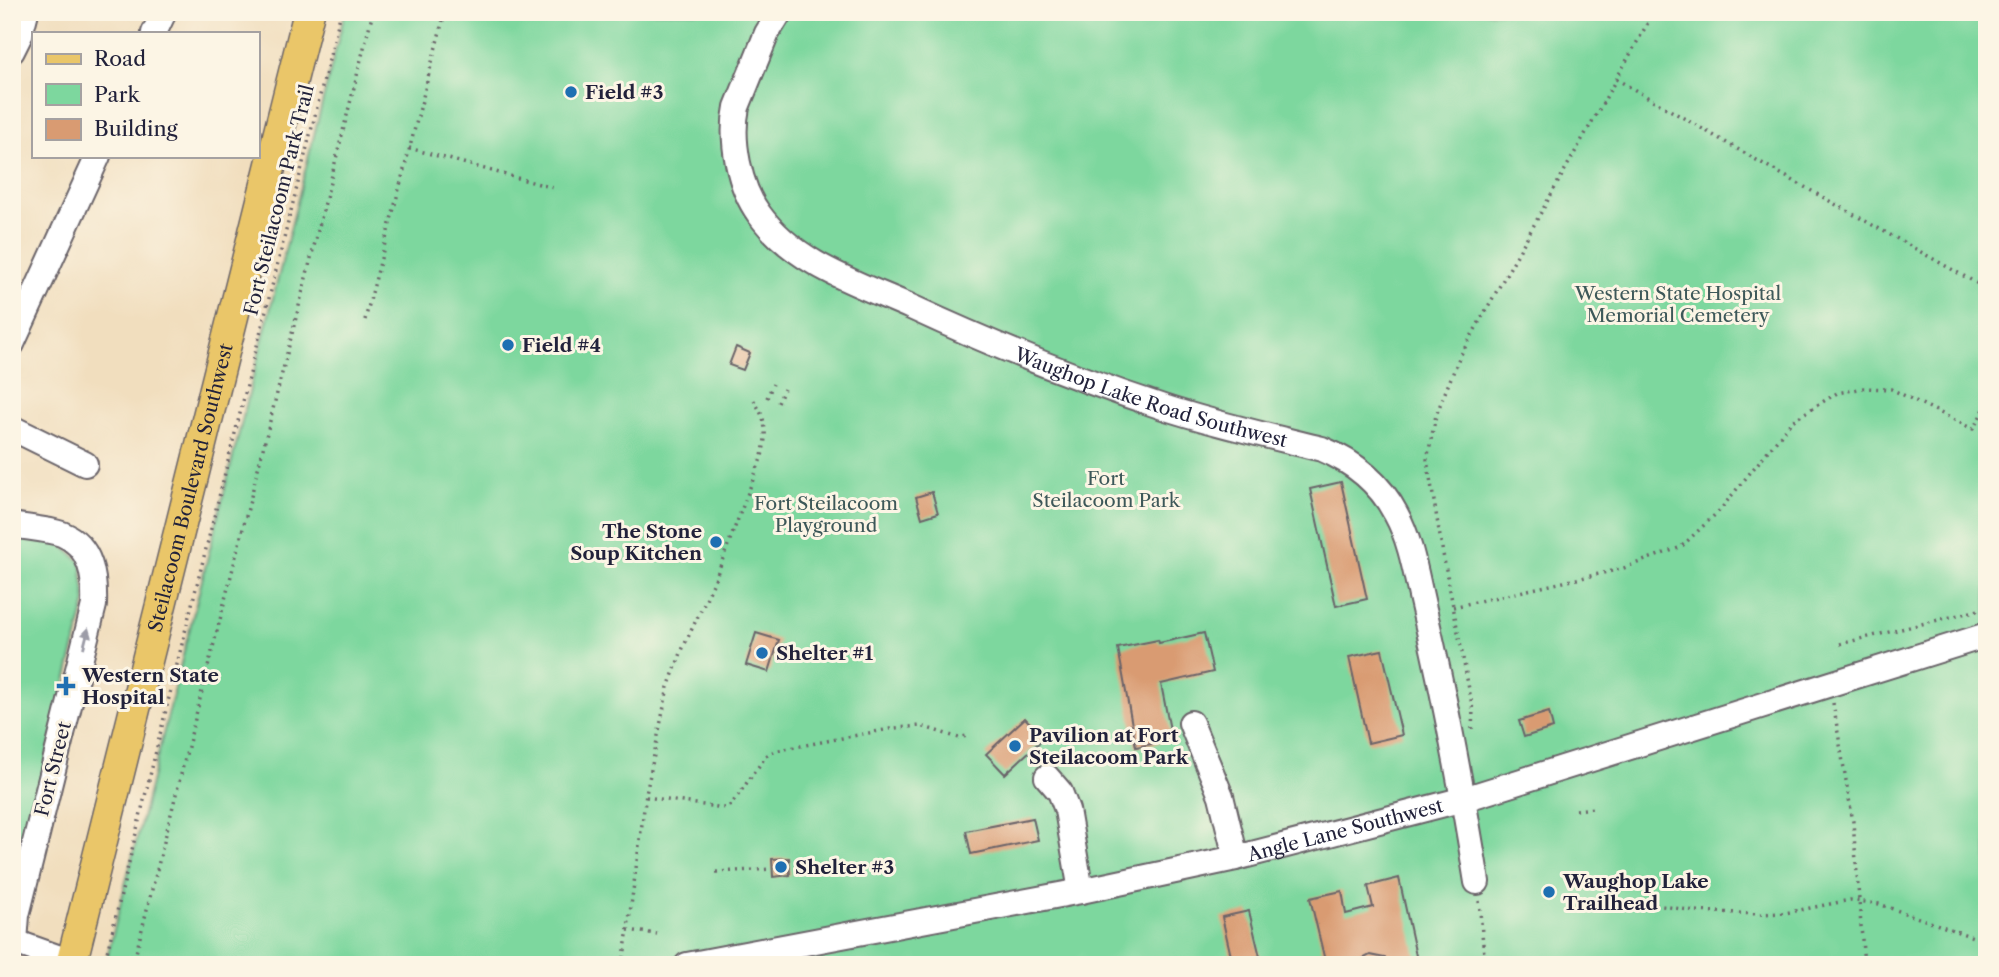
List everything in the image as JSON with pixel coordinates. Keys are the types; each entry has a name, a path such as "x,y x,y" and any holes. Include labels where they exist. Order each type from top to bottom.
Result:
{"main road":[{"name":"Steilacoom Boulevard Southwest","path":"71,963 309,12"}],"street":[{"path":"12,51 20,35 26,12"},
{"path":"154,32 164,12"},
{"name":"Waughop Lake Road Southwest","path":"780,12 767,33 734,119 735,149 745,185 759,214 781,238 818,266 971,335 1081,379 1164,407 1322,449 1338,456 1366,475 1389,501 1407,541 1432,643 1464,799 1477,882"},
{"path":"12,344 97,158"},
{"path":"12,428 85,464"},
{"name":"Fort Street","path":"12,525 61,534 79,545 90,565 94,587 94,606 17,915 13,943"},
{"name":"Angle Lane Southwest","path":"687,965 1081,891 1236,858 1464,799 1987,635"},
{"path":"1191,723 1221,796 1236,858"},
{"path":"1046,777 1060,792 1067,810 1081,891"},
{"path":"13,943 71,963"}],"path":[{"name":"Fort Steilacoom Park Trail","path":"104,965 341,12"},
{"path":"134,965 373,12"},
{"path":"365,320 444,12"},
{"path":"1472,738 1472,710 1427,460 1436,415 1459,358 1654,12"},
{"path":"1616,79 1987,289"},
{"path":"409,148 557,189"},
{"path":"766,398 773,384"},
{"path":"1453,607 1621,569 1681,547 1720,510 1792,421 1838,393 1864,388 1891,389 1973,429 1987,404"},
{"path":"778,403 785,389"},
{"path":"623,965 646,797 668,687 714,582 767,437 760,408 751,396"},
{"path":"1840,645 1987,608"},
{"path":"1830,684 1853,822 1864,965"},
{"path":"646,797 724,808 731,806 766,756 774,751 895,728 921,726 959,738 970,735"},
{"path":"1576,810 1593,808"},
{"path":"716,872 772,869"},
{"path":"1477,882 1485,965"},
{"path":"1600,897 1696,911 1759,914 1785,913 1850,900 1859,901 1879,904 1987,942"},
{"path":"628,930 657,934"}],"green space":[{"name":"Fort Steilacoom Park","path":"345,12 1987,12 1987,965 105,965"},
{"path":"12,532 56,540 81,562 86,602 12,895"}],"building":[{"path":"736,347 750,353 743,370 729,365"},
{"path":"1341,482 1367,599 1336,606 1310,489"},
{"path":"932,492 938,513 922,518 916,497"},
{"name":"Shelter #1","path":"756,633 779,640 769,672 746,665"},
{"path":"1204,633 1213,672 1161,684 1172,740 1136,747 1118,648 1158,640 1159,643"},
{"path":"1382,650 1402,735 1368,743 1349,657"},
{"path":"1549,712 1553,728 1524,737 1519,721"},
{"name":"Pavilion at Fort Steilacoom Park","path":"1025,718 1044,738 1005,774 986,754"},
{"path":"1033,818 1038,840 971,854 966,831"},
{"name":"Shelter #3","path":"789,858 790,875 773,877 772,859"},
{"path":"1399,878 1418,965 1386,965 1385,958 1370,955 1351,965 1326,965 1310,898 1342,891 1346,914 1373,907 1368,886"},
{"path":"1249,911 1262,965 1233,965 1222,917"}],"place":[{"name":"Field #3","path":"571,92"},
{"name":"Field #4","path":"508,345"},
{"name":"The Stone Soup Kitchen","path":"716,542"},
{"name":"Shelter #1","path":"762,653"},
{"name":"Western State Hospital","path":"66,686"},
{"name":"Pavilion at Fort Steilacoom Park","path":"1015,746"},
{"name":"Shelter #3","path":"781,867"},
{"name":"Waughop Lake Trailhead","path":"1549,892"}],"park label":[{"name":"Western State Hospital Memorial Cemetery","path":"1678,304"},
{"name":"Fort Steilacoom Playground","path":"826,514"}]}
